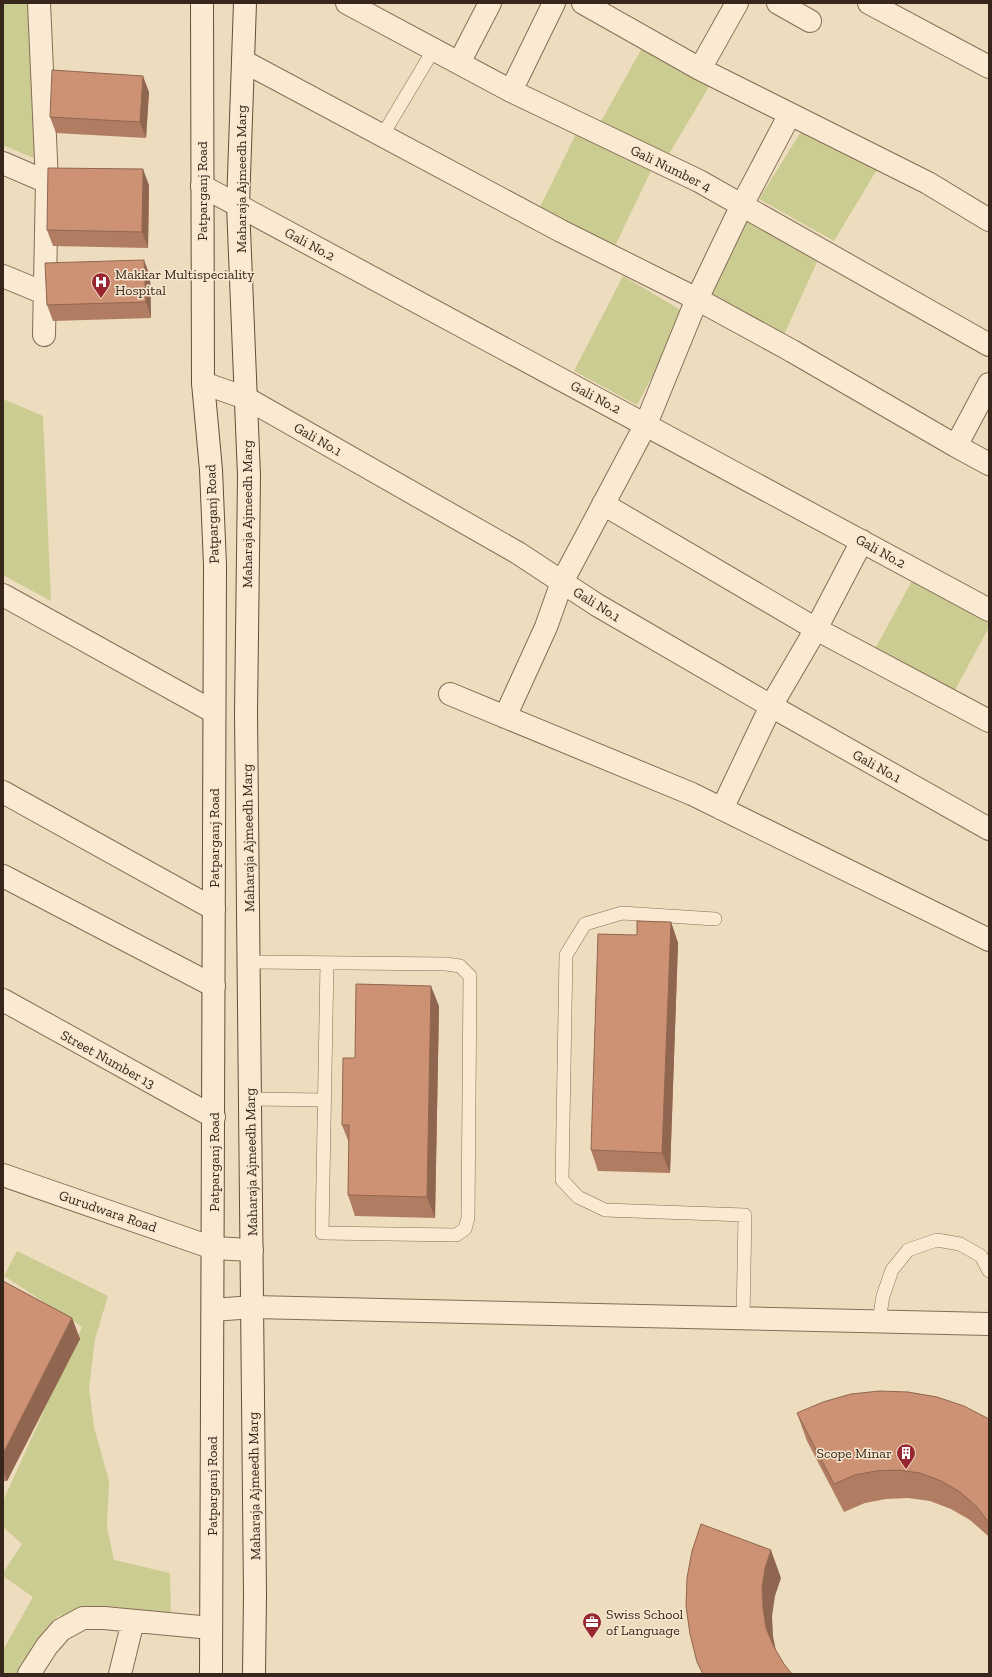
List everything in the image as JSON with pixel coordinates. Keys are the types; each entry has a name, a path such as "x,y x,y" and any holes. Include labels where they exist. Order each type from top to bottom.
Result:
{"street":[{"path":"39,3 46,182 44,335"},
{"name":"Patparganj Road","path":"202,3 203,383 211,470 214,565 214,1117 211,1674"},
{"name":"Maharaja Ajmeedh Marg","path":"245,3 238,205 249,476 246,713 256,1594 254,1674"},
{"name":"Gali Number 4","path":"347,3 511,91 699,181 989,346"},
{"path":"459,63 490,3"},
{"path":"511,91 554,3"},
{"path":"583,3 700,69 928,183 989,220"},
{"path":"700,69 737,3"},
{"path":"778,3 810,21"},
{"path":"869,3 989,67"},
{"path":"242,61 561,231 697,299 792,351 989,464"},
{"path":"505,717 546,627 562,582 646,424 697,299 742,205 790,114"},
{"path":"3,163 46,182"},
{"name":"Gali No.2","path":"202,186 989,610"},
{"path":"3,276 44,292"},
{"name":"Gali No.1","path":"203,383 246,398 518,553 597,605 771,706 989,828"},
{"path":"956,446 989,384"},
{"path":"604,504 816,629 989,721"},
{"path":"722,809 771,706 816,629 862,541"},
{"path":"3,595 214,712"},
{"path":"450,694 692,794 989,940"},
{"path":"3,792 214,909"},
{"path":"3,876 214,986"},
{"name":"Street Number 13","path":"3,1000 214,1117"},
{"name":"Gurudwara Road","path":"5,1180 213,1248 252,1250"},
{"path":"213,1310 253,1307 989,1324"},
{"path":"29,1674 47,1646 60,1630 83,1618 211,1628"},
{"path":"120,1674 133,1621"}],"lane":[{"path":"382,136 434,49"},
{"path":"715,919 622,913 585,924 566,955 562,1180 578,1197 605,1210 745,1216 743,1318"},
{"path":"249,962 327,964 446,964 460,966 470,976 468,1218 465,1229 456,1235 322,1233 323,1100 327,964"},
{"path":"250,1099 323,1100"},
{"path":"879,1321 883,1296 892,1270 908,1250 937,1240 960,1244 981,1256 989,1271"}],"green space":[{"path":"3,3 39,3 40,161 3,145"},
{"path":"642,48 710,85 669,154 600,123"},
{"path":"802,130 878,168 834,241 759,199"},
{"path":"576,134 651,171 615,246 539,209"},
{"path":"749,216 818,260 783,337 705,294"},
{"path":"623,276 686,313 637,405 574,371"},
{"path":"3,399 43,416 51,601 3,575"},
{"path":"913,579 989,620 989,627 954,692 875,649"},
{"path":"17,1251 108,1296 95,1339 89,1388 94,1427 109,1481 107,1527 114,1560 170,1573 171,1619 89,1612 58,1616 20,1674 3,1674 3,1650 33,1597 3,1576 3,1573 22,1544 3,1527 3,1501 82,1327 4,1276"}],"building":[{"path":"52,70 143,76 140,122 50,117"},
{"path":"48,168 143,169 142,232 47,230"},
{"path":"144,260 146,302 47,305 45,263"},
{"path":"637,921 671,922 662,1153 591,1150 598,934 637,935"},
{"path":"356,984 431,986 427,1197 348,1195 349,1125 342,1125 343,1058 355,1058"},
{"path":"3,1281 72,1318 3,1454 4,1356"},
{"name":"Scope Minar","path":"880,1391 908,1392 937,1397 964,1406 989,1419 989,1523 977,1507 960,1492 941,1481 920,1473 898,1470 876,1471 855,1475 834,1484 797,1413 823,1402 851,1394"},
{"path":"701,1524 771,1550 765,1568 762,1588 766,1628 774,1647 792,1674 703,1674 697,1662 690,1634 686,1606 687,1578 692,1551"}],"place":[{"name":"Makkar Multispeciality Hospital","path":"101,299"},
{"name":"Scope Minar","path":"906,1470"},
{"name":"Swiss School of Language","path":"592,1639"}]}
